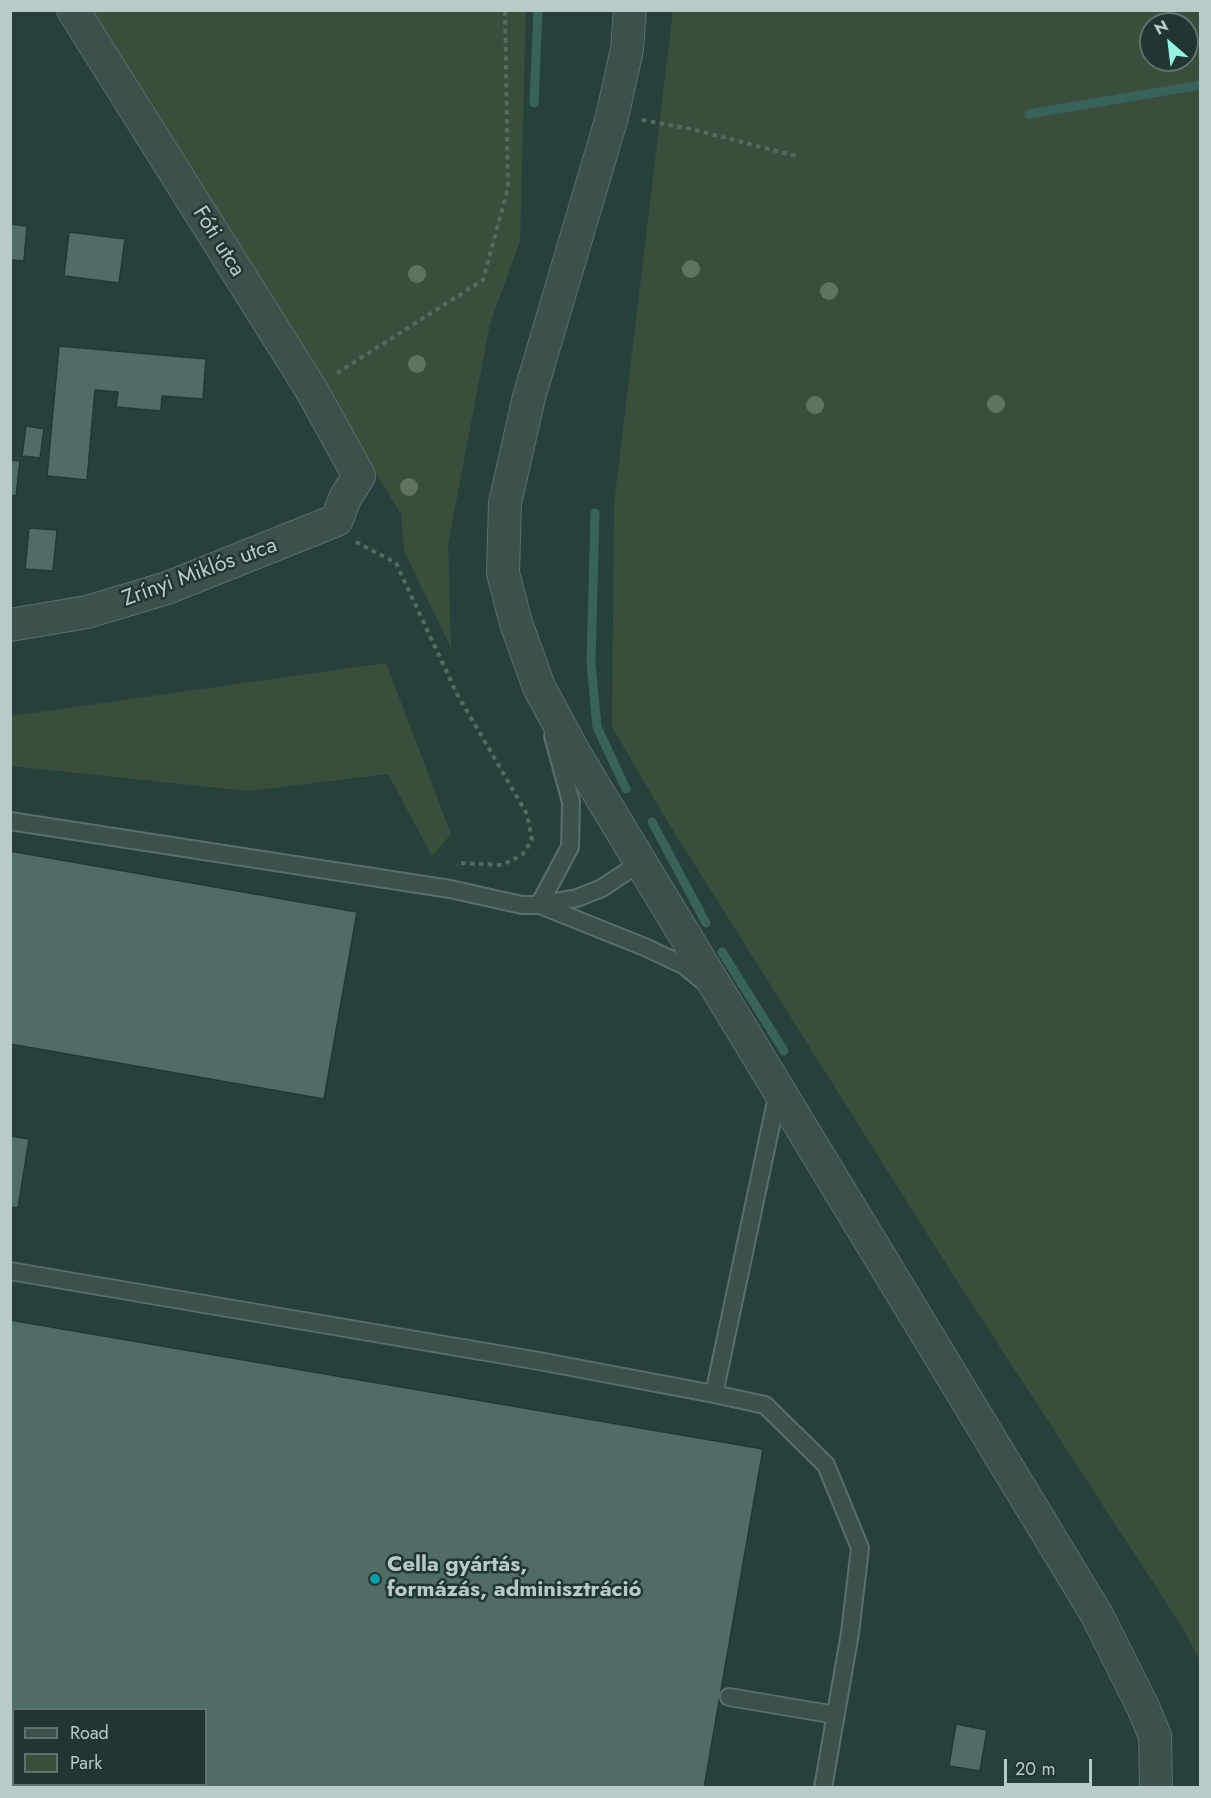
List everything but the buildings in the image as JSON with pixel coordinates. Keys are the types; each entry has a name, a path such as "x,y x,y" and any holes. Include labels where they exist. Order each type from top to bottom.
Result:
{"street":[{"name":"Fóti utca","path":"73,10 311,389 359,476"},
{"path":"630,10 627,49 612,117 529,397 505,503 503,573 516,623 539,687 575,754 1097,1615 1155,1736 1155,1788"},
{"name":"Zrínyi Miklós utca","path":"10,625 87,612 167,588 337,520 345,498 359,476"}],"lane":[{"path":"539,687 571,802 570,848 539,904"},
{"path":"10,821 450,889 522,905 577,898 602,888 640,862"},
{"path":"539,904 685,966 721,995"},
{"path":"714,1394 779,1089"},
{"path":"10,1271 538,1361 714,1394 765,1406 826,1465 860,1548 850,1634 823,1788"},
{"path":"729,1697 836,1715"}],"path":[{"path":"336,374 483,280 508,188 505,10"},
{"path":"612,117 661,123 796,156"},
{"path":"350,538 396,563 457,694 527,814 532,840 522,855 502,865 460,863 453,870 450,889"}],"green space":[{"path":"673,10 1200,11 1200,1661 1184,1630 948,1267 669,824 612,727 614,504"},
{"path":"91,11 526,11 520,241 490,324 448,544 451,648 404,551 401,514"},
{"path":"386,663 451,834 432,856 388,774 248,791 11,766 11,716"}],"waterway":[{"path":"534,103 538,10"},
{"path":"1029,114 1200,85"},
{"path":"595,513 591,663 597,727 626,789"},
{"path":"652,822 706,923"},
{"path":"722,952 784,1051"}],"place":[{"name":"Cella gyártás, formázás, adminisztráció","path":"375,1579"}]}
